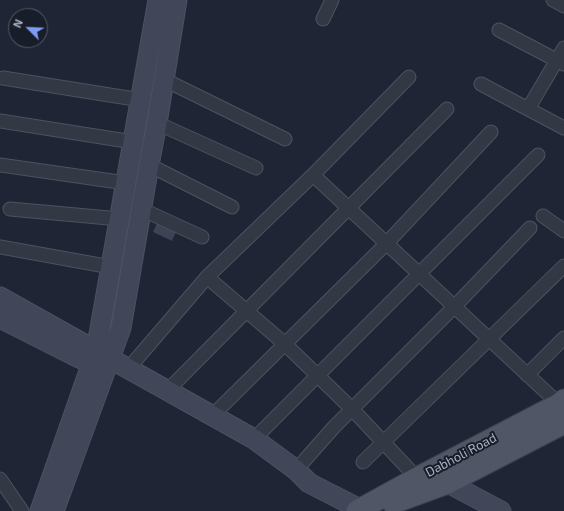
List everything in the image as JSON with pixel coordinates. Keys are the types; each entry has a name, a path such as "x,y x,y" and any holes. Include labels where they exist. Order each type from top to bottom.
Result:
{"main road":[{"name":"Dabholi Road","path":"371,509 417,478 562,409"},
{"name":"Dabholi Road","path":"371,509 448,483 562,409"}],"street":[{"path":"54,511 101,361 111,267 158,0"},
{"path":"40,511 101,361 121,328 177,0"},
{"path":"322,19 332,0"},
{"path":"553,0 564,6"},
{"path":"499,30 560,62"},
{"path":"528,109 560,62 564,48"},
{"path":"134,372 207,277 313,175 410,77"},
{"path":"2,78 141,100"},
{"path":"164,80 285,139"},
{"path":"481,84 564,128"},
{"path":"167,390 447,109"},
{"path":"0,121 133,142"},
{"path":"157,123 256,168"},
{"path":"212,416 386,244 491,132"},
{"path":"254,439 538,155"},
{"path":"0,165 126,183"},
{"path":"149,165 232,207"},
{"path":"313,175 562,409"},
{"path":"10,209 120,219"},
{"path":"141,209 202,237"},
{"path":"543,216 564,231"},
{"path":"296,470 352,409 454,307 530,228"},
{"path":"0,247 111,267"},
{"path":"363,462 564,266"},
{"path":"207,277 285,344 352,409 417,478"},
{"path":"0,297 101,361"},
{"path":"0,318 101,361 134,372 254,439 296,470 309,483 371,509"},
{"path":"527,375 564,338"},
{"path":"0,479 4,496 22,511"},
{"path":"448,483 501,511"}],"building":[{"path":"159,219 178,227 172,241 153,232"}]}
